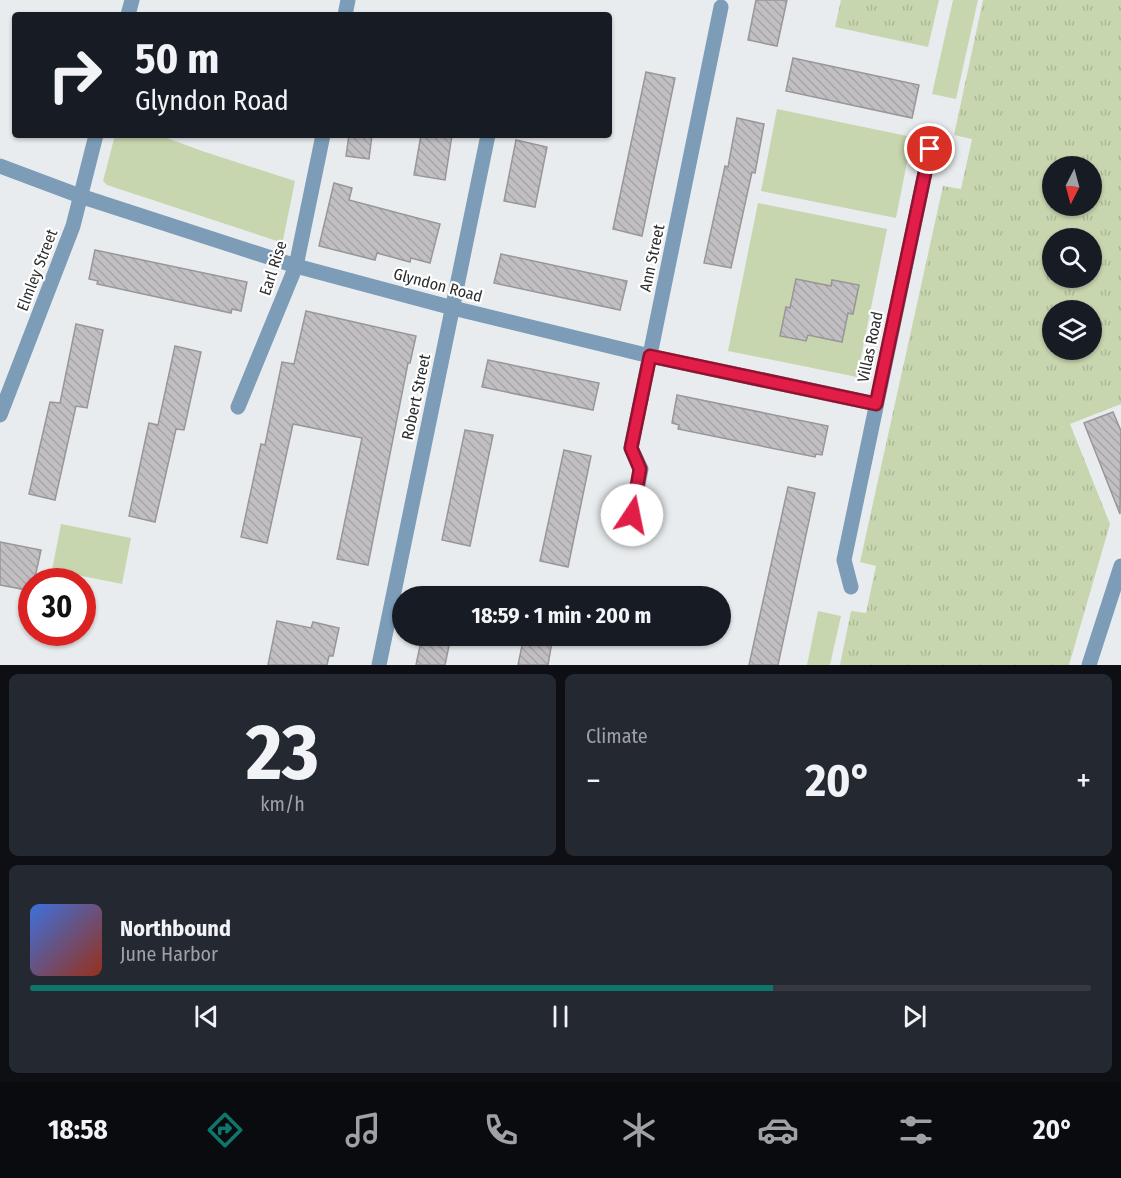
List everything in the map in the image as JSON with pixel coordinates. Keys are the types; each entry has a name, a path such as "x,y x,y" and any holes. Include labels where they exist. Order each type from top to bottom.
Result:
{"street":[{"name":"Ann Street","path":"632,515 640,469 631,448 721,7"},
{"name":"Elmley Street","path":"0,415 73,226 95,138"},
{"name":"Earl Rise","path":"238,407 296,266 322,138"},
{"name":"Robert Street","path":"379,665 487,138"},
{"name":"Villas Road","path":"851,587 844,560 930,149"},
{"name":"Glyndon Road","path":"0,166 80,196 296,266 453,308 650,356 876,404"},
{"path":"1089,665 1121,566"}],"green space":[{"path":"841,0 939,0 928,47 835,27"},
{"path":"953,0 978,0 956,99 932,94"},
{"path":"983,0 1121,0 1121,404 1070,424 1110,524 1069,665 840,665 851,611 866,613 876,566 860,562 943,186 961,189 972,139 954,135"},
{"path":"777,109 912,137 896,218 761,191"},
{"path":"114,138 167,138 295,181 283,240 277,241 107,185 103,181"},
{"path":"758,203 887,229 857,377 728,351"},
{"path":"61,524 131,538 122,584 96,579 96,568 52,568"},
{"path":"818,611 841,616 830,665 807,665"}],"building":[{"path":"756,0 787,0 777,46 748,40"},
{"path":"793,58 919,85 912,118 786,91"},
{"path":"646,72 675,78 642,236 613,229"},
{"path":"737,118 764,124 755,173 752,172 731,268 704,263 725,166 728,167"},
{"path":"349,138 372,138 369,159 346,156"},
{"path":"420,138 452,138 445,180 414,175"},
{"path":"516,140 547,147 535,207 504,201"},
{"path":"334,183 352,188 349,200 440,224 430,263 411,258 410,262 377,253 375,260 319,246"},
{"path":"95,250 247,282 241,311 232,309 231,313 97,284 98,281 89,279"},
{"path":"501,254 627,281 620,310 494,283"},
{"path":"796,279 831,286 832,280 859,285 853,314 848,313 842,342 808,335 806,341 780,336 786,307 790,308"},
{"path":"306,311 416,336 410,363 408,363 368,565 337,559 362,438 293,424 267,543 241,537 261,444 265,445 282,362 294,364"},
{"path":"76,324 103,330 87,408 76,406 55,500 29,494 50,402 60,403"},
{"path":"175,346 201,352 184,430 176,429 155,522 129,516 149,423 158,425"},
{"path":"488,360 599,383 593,410 482,387"},
{"path":"677,395 828,426 822,455 816,454 815,457 678,429 679,425 672,423"},
{"path":"1113,412 1121,431 1120,514 1084,423"},
{"path":"465,430 493,435 470,546 442,540"},
{"path":"564,450 591,456 568,567 540,561"},
{"path":"788,487 815,493 778,665 749,665"},
{"path":"0,542 41,550 37,568 18,568 18,588 0,585"},
{"path":"277,621 311,628 313,622 339,628 333,656 329,656 327,665 268,665"},
{"path":"420,646 449,646 445,665 416,665"},
{"path":"522,646 551,646 548,665 518,665"}],"route":[{"path":"632,515 640,469 631,448 650,356 876,404 930,149"}]}
